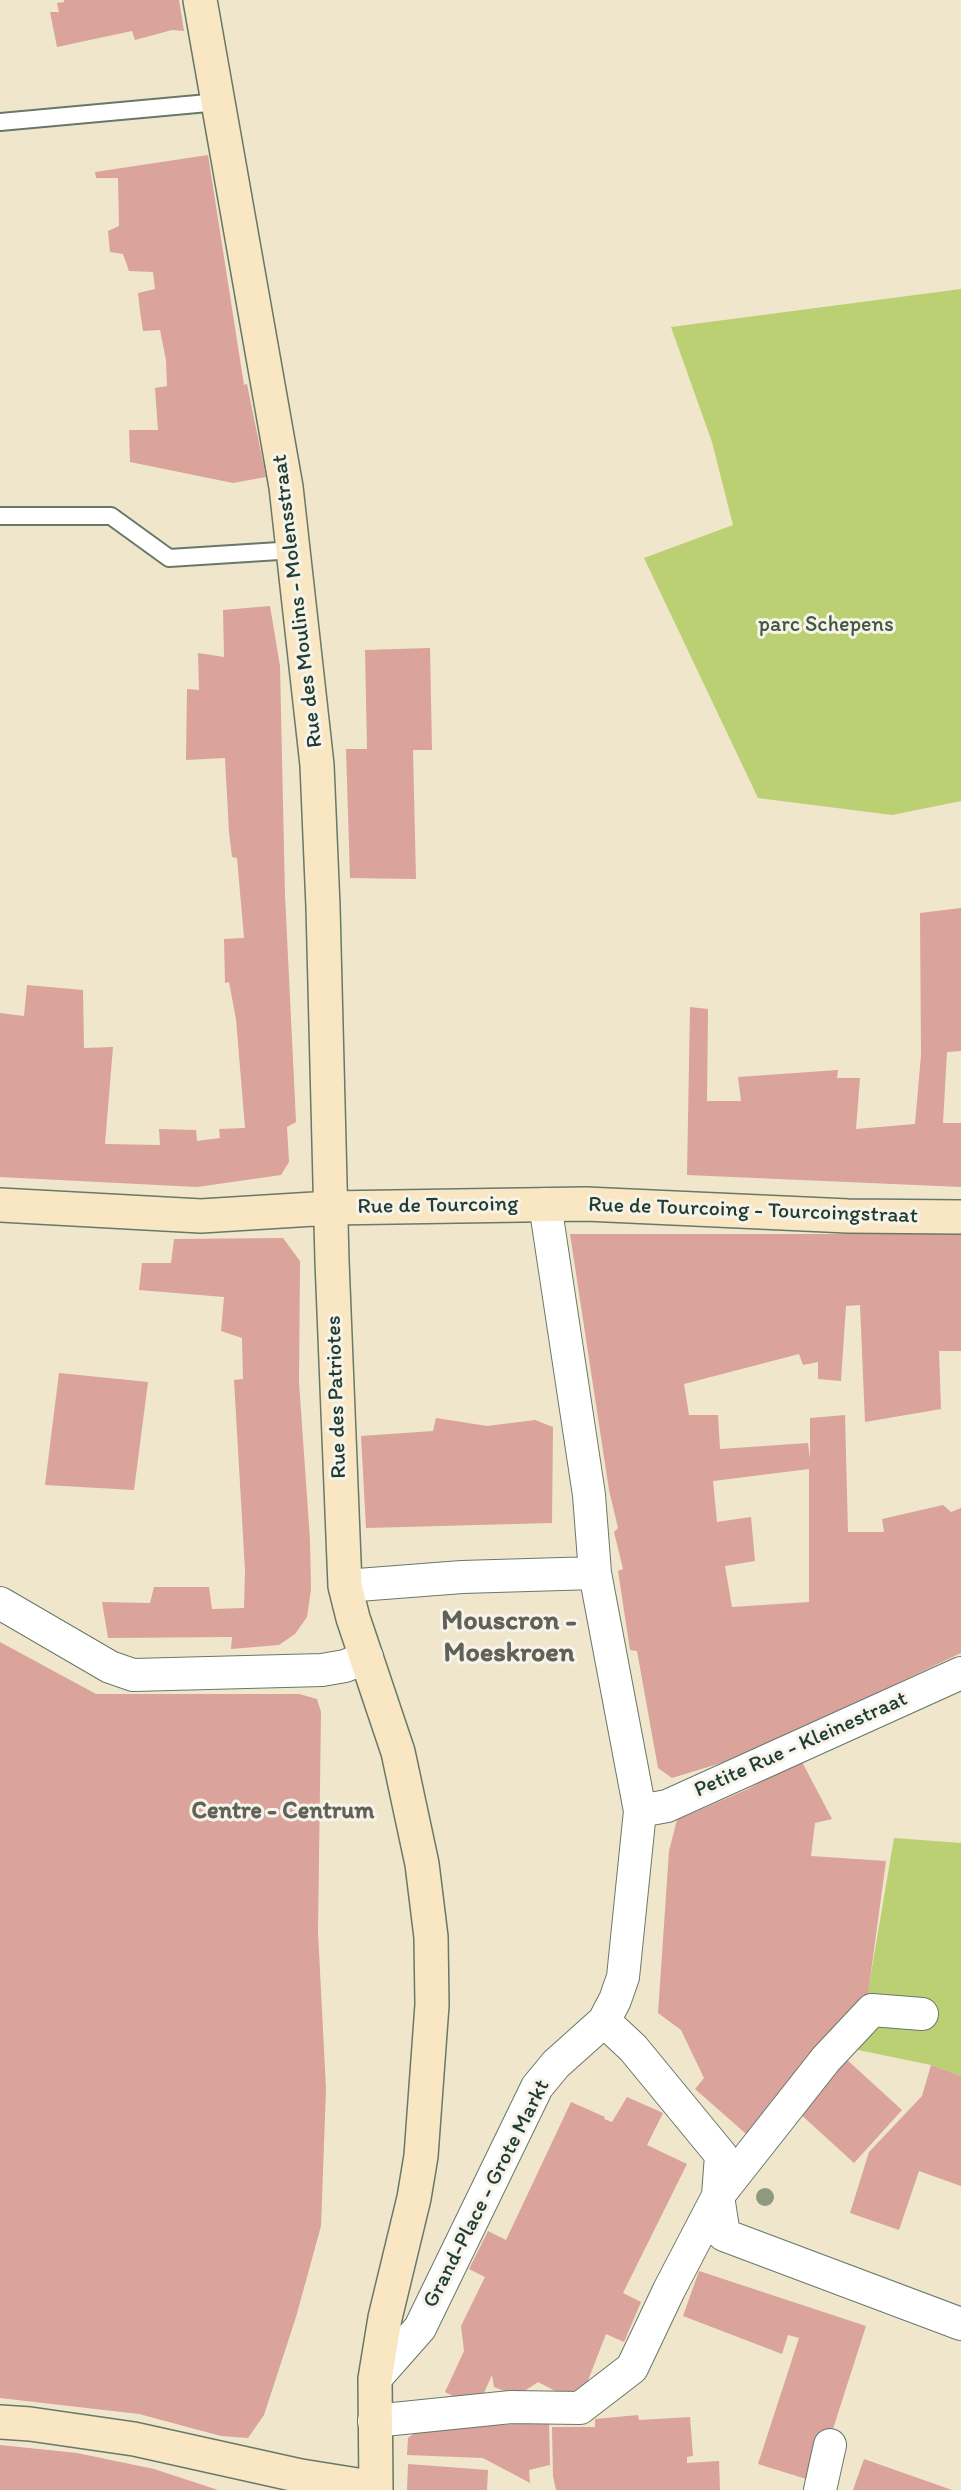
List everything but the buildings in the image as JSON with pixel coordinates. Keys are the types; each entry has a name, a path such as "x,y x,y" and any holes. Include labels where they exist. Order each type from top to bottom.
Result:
{"main road":[{"name":"Rue des Moulins - Molensstraat","path":"200,0 286,487 295,550 317,765 323,906 330,1208"},
{"name":"Rue de Tourcoing","path":"0,1205 201,1216 330,1208 546,1204"},
{"name":"Rue de Tourcoing - Tourcoingstraat","path":"546,1204 654,1206 848,1216 961,1217"},
{"name":"Rue des Patriotes","path":"330,1208 345,1586"},
{"name":"Grand-Place - Grote Markt","path":"345,1586 353,1618 398,1752 418,1839 429,1913 433,1982 421,2156 414,2198 385,2318 375,2379 376,2489"},
{"path":"0,2422 134,2439 301,2476 376,2489"}],"street":[{"name":"Grand-Place - Grote Markt","path":"375,2379 420,2328 537,2087 556,2064 604,2021 623,1977 640,1811 595,1573 589,1495 546,1204"},
{"path":"345,1586 462,1577 595,1573"},
{"path":"0,1604 110,1667 133,1675 322,1670 345,1666 367,1657"},
{"name":"Petite Rue - Kleinestraat","path":"640,1811 667,1806 961,1673"},
{"path":"374,2421 511,2407 580,2408 632,2368 718,2196 826,2059 872,2010 922,2014"},
{"path":"604,2021 633,2048 721,2155 718,2196 724,2235 961,2324"},
{"path":"820,2490 830,2445"}],"lane":[{"path":"0,122 219,102"},
{"path":"0,516 111,516 169,558 295,550"}],"green space":[{"name":"parc Schepens","path":"961,289 961,801 892,815 758,798 644,558 733,525 712,442 671,327"},
{"path":"894,1838 961,1843 961,2076 931,2065 858,2050"}],"district":[{"name":"Mouscron - Moeskroen","path":"509,1638"},
{"name":"Centre - Centrum","path":"283,1812"}]}
